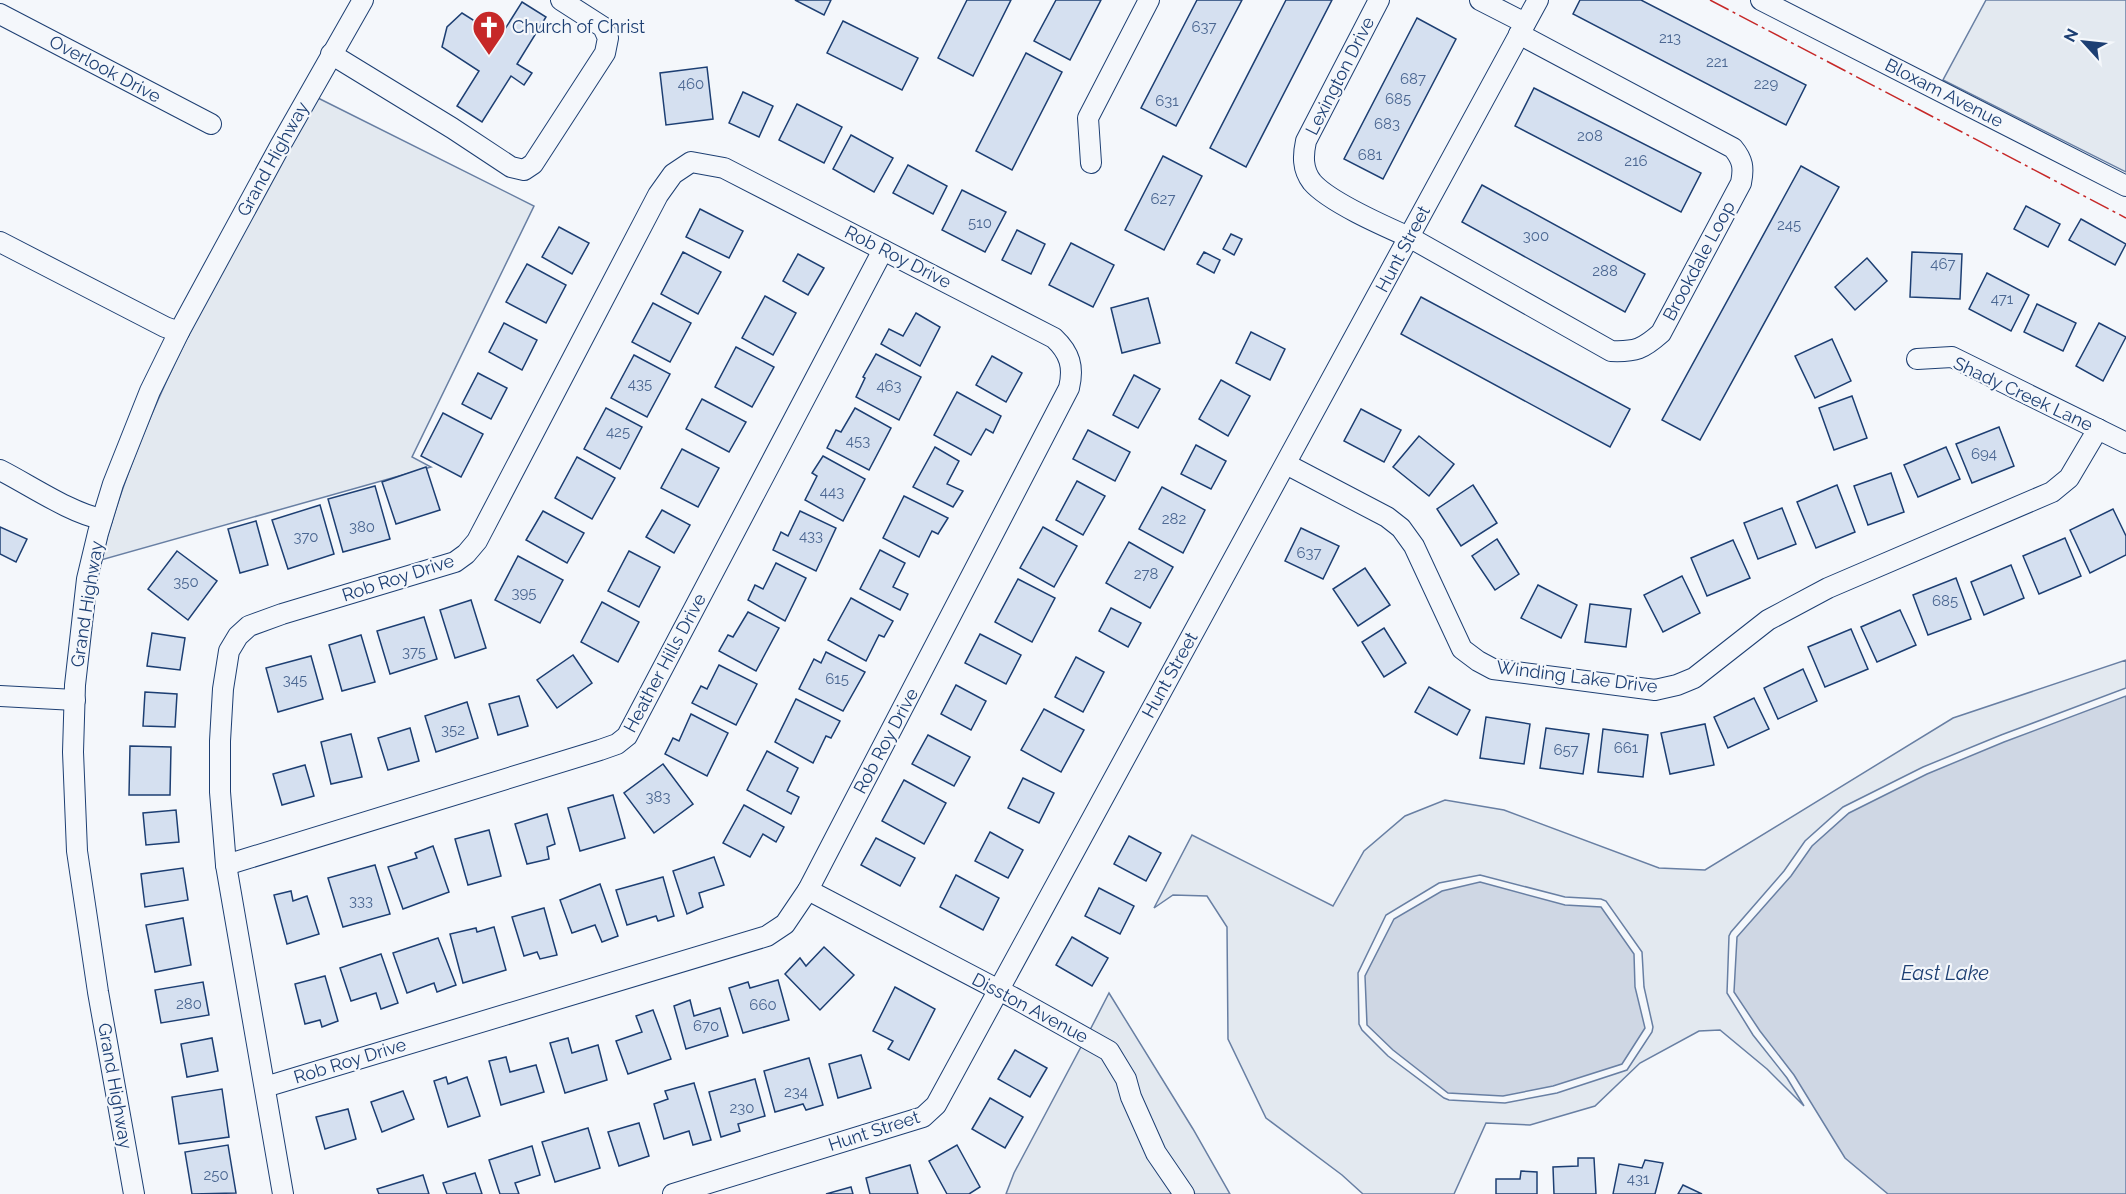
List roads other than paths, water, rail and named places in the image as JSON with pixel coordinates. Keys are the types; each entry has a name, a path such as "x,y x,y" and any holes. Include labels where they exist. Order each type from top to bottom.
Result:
{"street":[{"name":"Grand Highway","path":"134,1194 98,992 77,851 73,752 75,700 86,587 102,519 126,448 150,392 179,332 331,54 363,0"},
{"path":"331,54 511,167 524,170 533,164 605,53 608,38 603,27 561,0"},
{"path":"1091,163 1088,118 1149,0"},
{"name":"Lexington Drive","path":"1379,0 1311,132 1303,156 1311,181 1325,194 1379,224 1409,237"},
{"name":"Brookdale Loop","path":"1409,237 1611,351 1631,352 1646,346 1661,333 1742,183 1744,170 1741,158 1733,148 1522,29 1480,0"},
{"name":"Hunt Street","path":"673,1194 923,1117 936,1105 1538,0"},
{"name":"Bloxam Avenue","path":"1761,0 2126,186"},
{"name":"Overlook Drive","path":"0,14 211,124"},
{"name":"Rob Roy Drive","path":"265,1087 767,936 784,924 808,890 1069,388 1072,375 1071,361 1065,348 1054,338 724,168 691,162 673,174 658,195 477,541 466,554 455,562 282,614 249,626 238,636 229,651 223,689 220,792 226,865 283,1194"},
{"path":"0,242 165,327 179,332"},
{"name":"Heather Hills Drive","path":"226,865 600,750 617,744 627,736 883,249"},
{"name":"Shady Creek Lane","path":"1917,359 1952,357 2126,443"},
{"name":"Winding Lake Drive","path":"1286,464 1387,517 1401,528 1414,546 1462,649 1478,662 1493,669 1655,690 1694,678 1768,620 1828,588 2052,492 2069,478 2098,429"},
{"path":"0,470 70,508 93,518 102,519"},
{"path":"1,697 75,700"},
{"name":"Disston Avenue","path":"808,890 1109,1051 1126,1079 1131,1097 1156,1154 1184,1194"}],"water":[{"name":"East Lake","path":"2126,696 2126,1194 1888,1194 1845,1158 1794,1075 1734,992 1737,937 1791,876 1812,846 1849,813 1927,774"},
{"path":"1480,882 1565,905 1601,907 1634,954 1635,987 1645,1028 1622,1064 1553,1086 1503,1096 1448,1093 1393,1050 1367,1025 1365,976 1394,919 1442,891"}],"place":[{"name":"Church of Christ","path":"489,56"}]}
